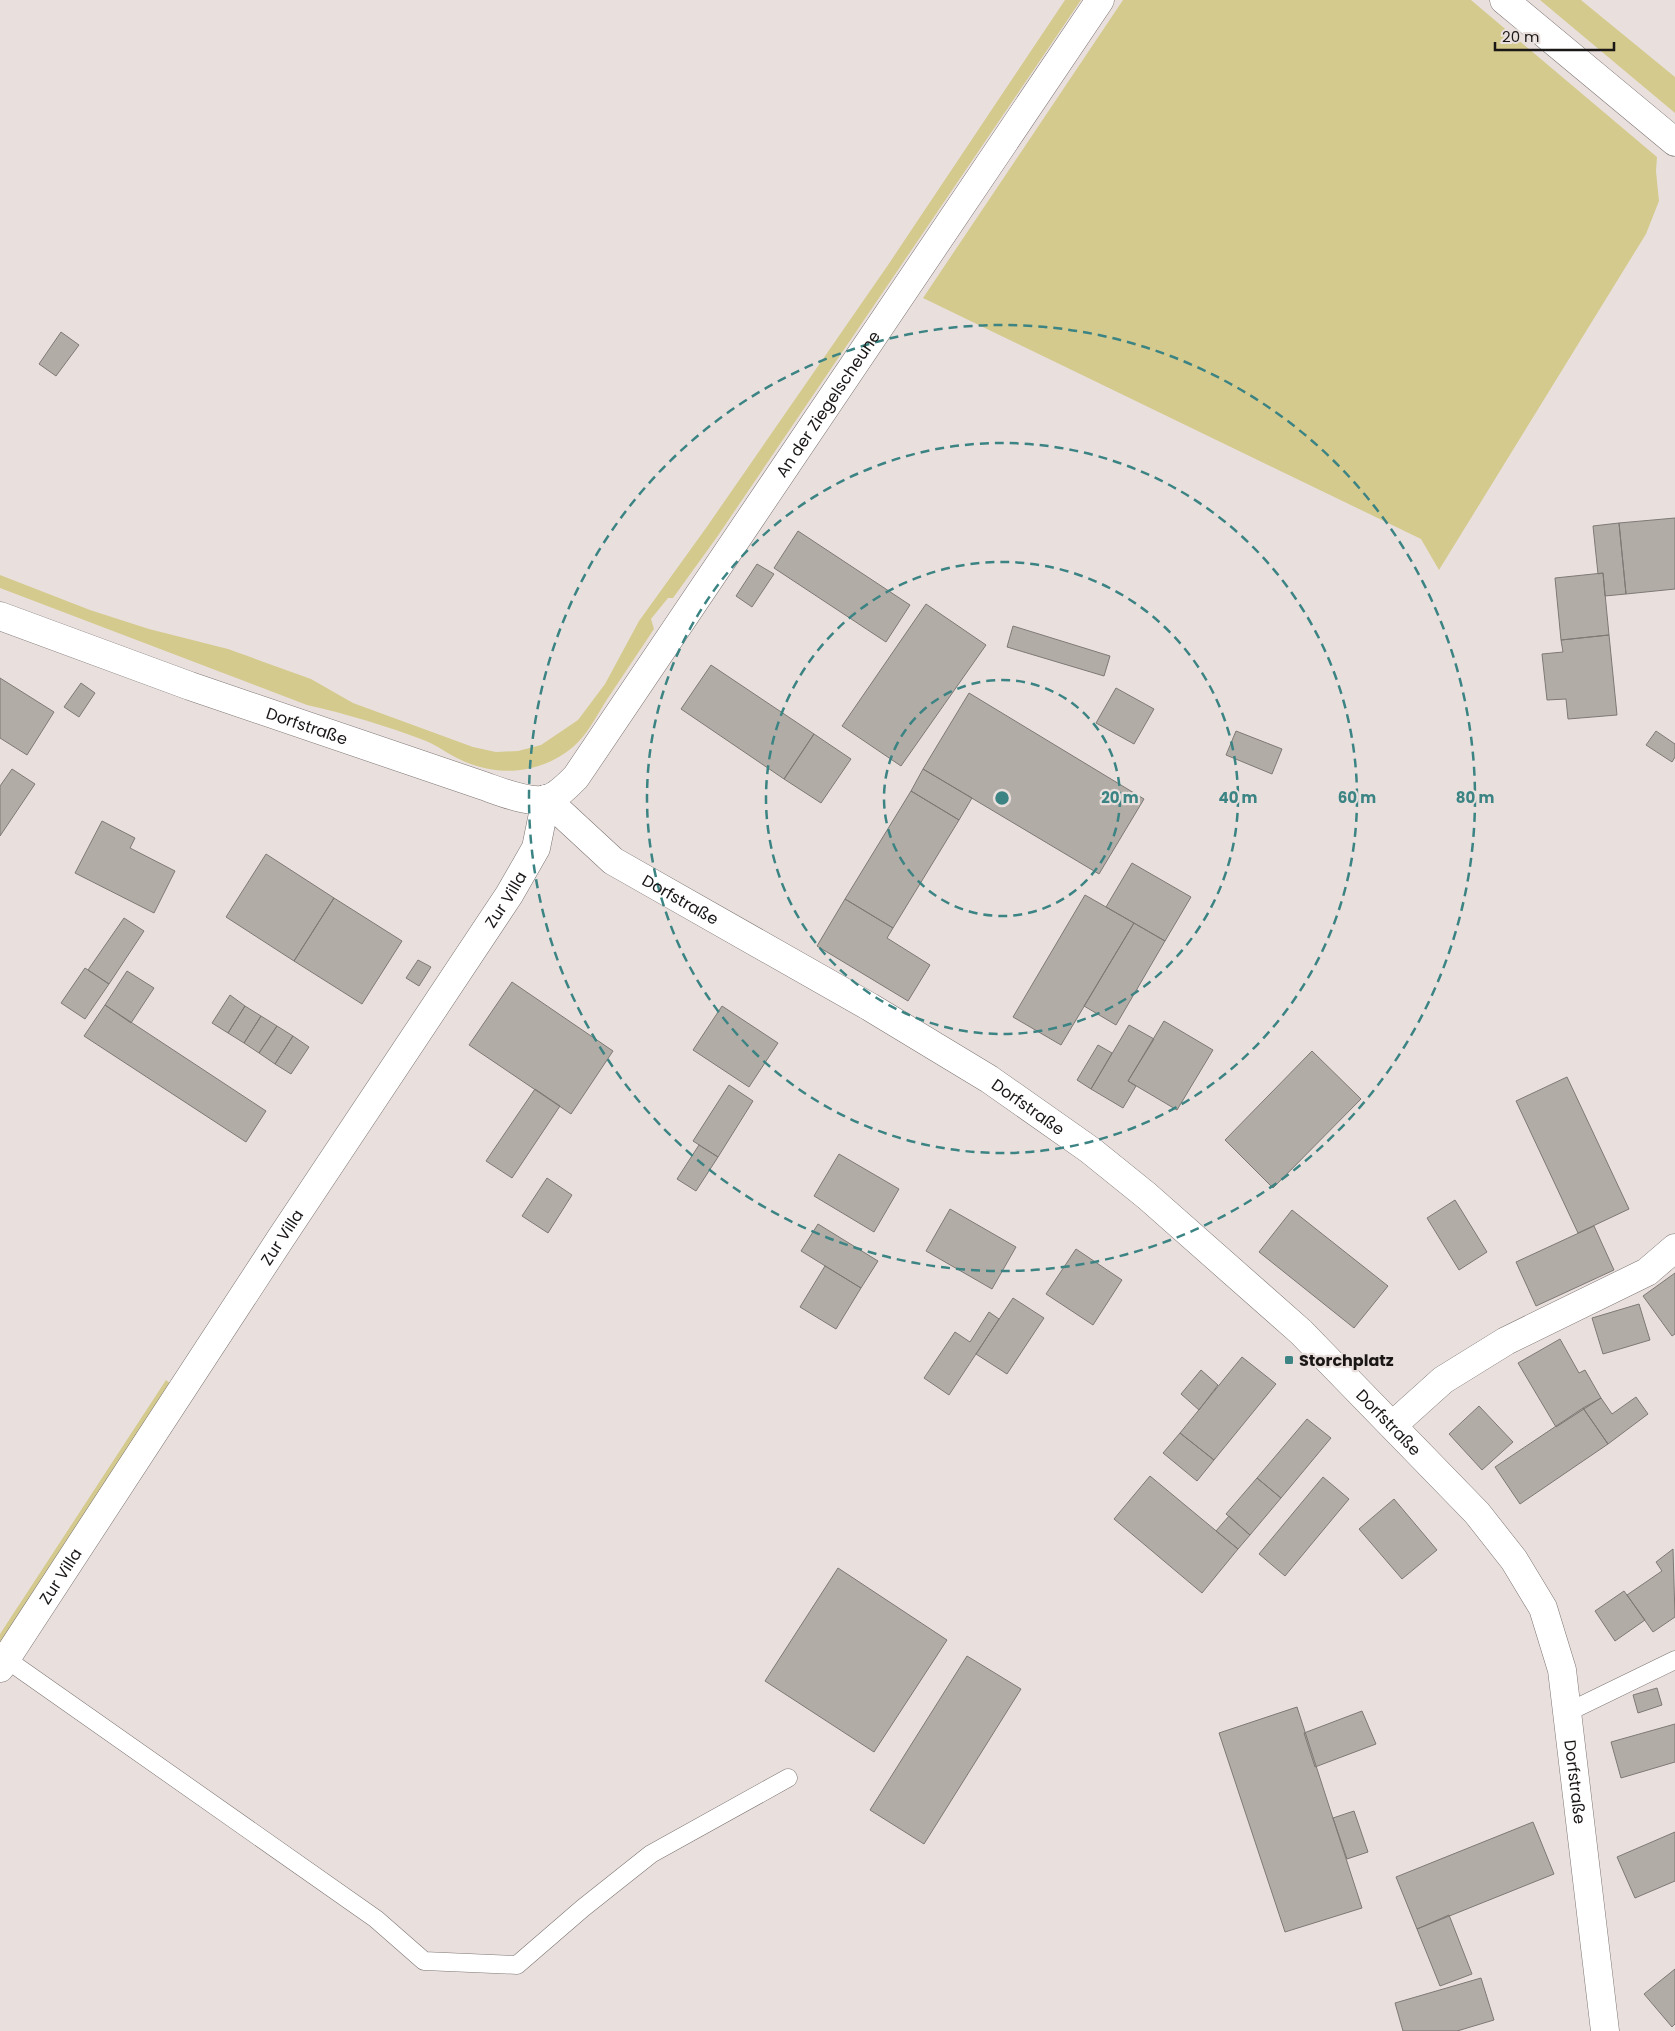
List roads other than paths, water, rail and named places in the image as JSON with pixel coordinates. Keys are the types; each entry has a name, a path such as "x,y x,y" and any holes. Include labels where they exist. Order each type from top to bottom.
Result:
{"street":[{"name":"An der Ziegelscheune","path":"546,800 576,778 1100,0"},
{"path":"1504,0 1675,142"},
{"name":"Dorfstraße","path":"0,616 190,686 484,786 520,798 546,800 613,861 870,1007 989,1079 1090,1150 1147,1196 1301,1332 1393,1425 1477,1513 1518,1567 1543,1608 1562,1670 1604,2031"},
{"name":"Zur Villa","path":"3,1664 270,1254 509,895 536,848 546,800"},
{"path":"1393,1425 1443,1380 1506,1341 1647,1272 1675,1248"}],"lane":[{"path":"1568,1712 1675,1660"},
{"path":"3,1664 376,1919 424,1961 517,1966 583,1908 651,1854 788,1778"}],"place":[{"name":"Storchplatz","path":"1289,1360"}]}
